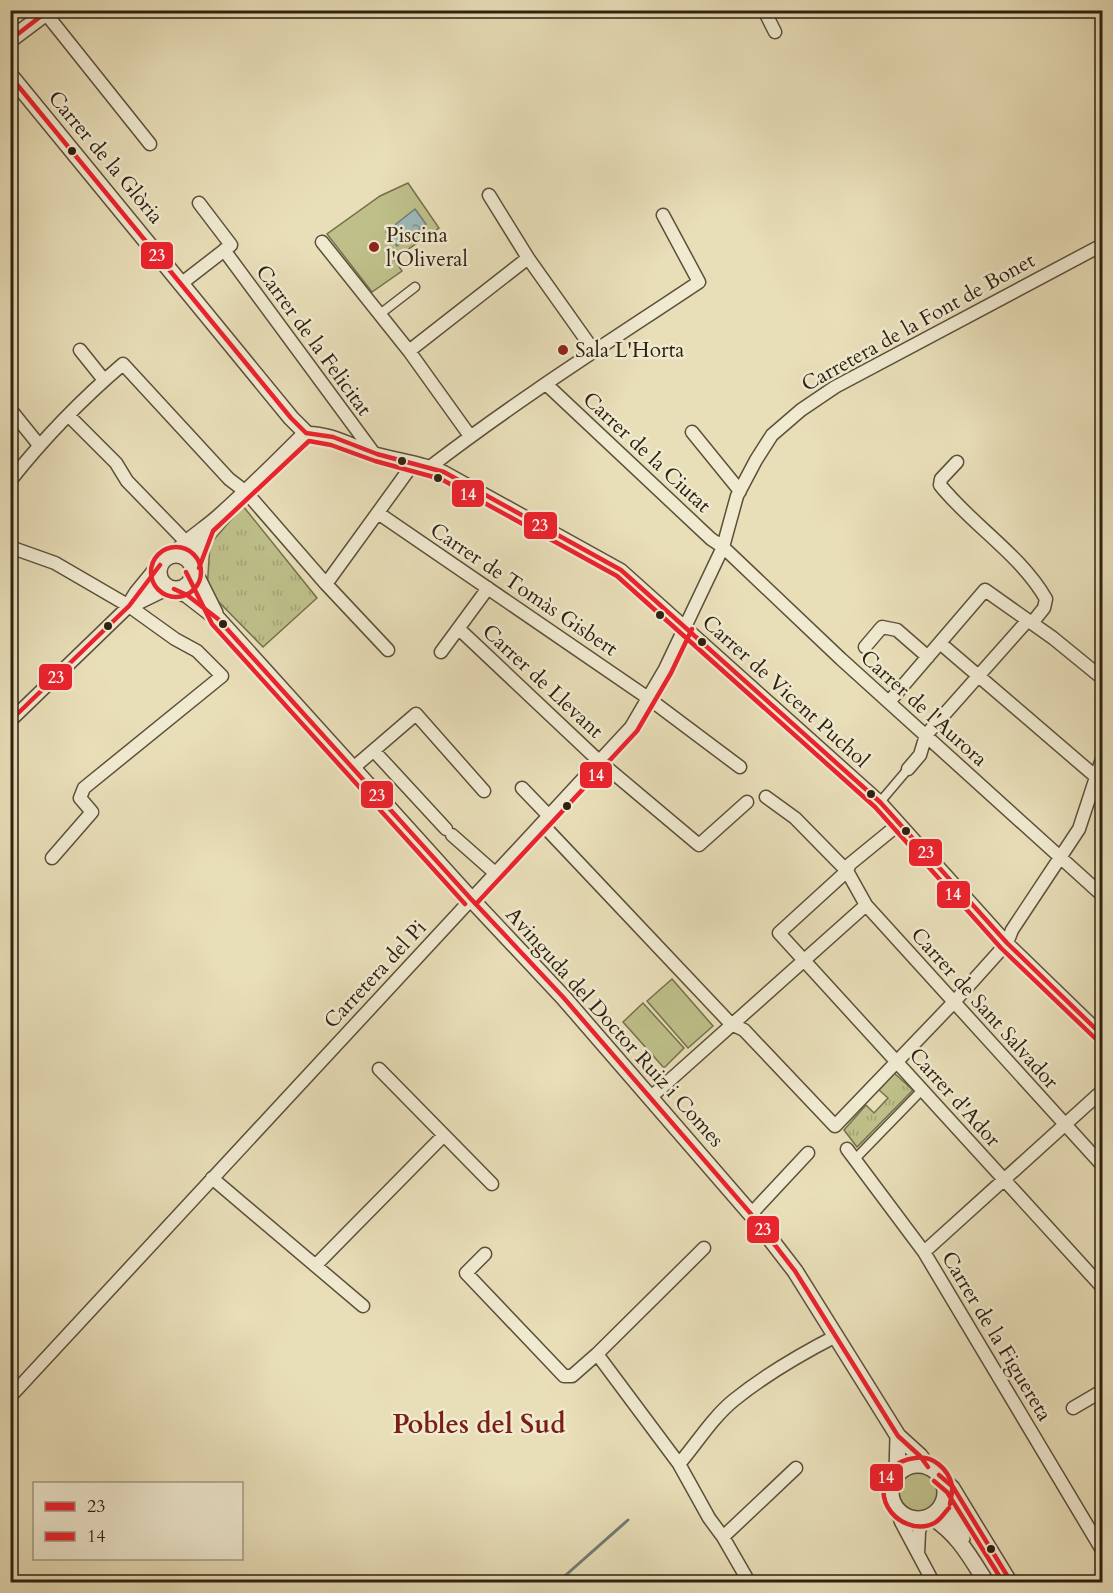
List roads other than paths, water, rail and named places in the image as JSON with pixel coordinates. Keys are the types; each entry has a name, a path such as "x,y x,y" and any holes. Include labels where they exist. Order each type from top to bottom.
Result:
{"street":[{"path":"764,10 775,32"},
{"path":"10,39 46,11 150,144"},
{"name":"Carrer de la Glòria","path":"10,75 291,418 306,433"},
{"path":"489,195 528,258 594,351"},
{"name":"Carrer de la Felicitat","path":"199,203 227,248 374,453"},
{"path":"430,467 470,436 699,282 663,215"},
{"path":"322,242 409,351 470,436"},
{"name":"Carretera de la Font de Bonet","path":"723,547 740,491 772,435 817,398 1102,245"},
{"path":"182,283 227,248"},
{"path":"409,351 528,258"},
{"path":"380,314 415,287"},
{"path":"80,350 104,380"},
{"path":"10,481 39,445 123,364 229,479 246,492 326,584 388,650"},
{"name":"Carrer de la Ciutat","path":"546,384 711,540 723,547"},
{"path":"10,409 39,445"},
{"name":"Avinguda del Doctor Ruiz i Comes","path":"69,416 116,463 127,481 190,553 218,619"},
{"path":"692,432 740,491"},
{"path":"10,721 129,606 163,560 175,554 186,558 207,527 306,433"},
{"name":"Carrer de Vicent Puchol","path":"306,433 319,433 374,453 444,472 621,570 880,802 1007,943 1102,1035"},
{"path":"880,802 920,754 926,735 1044,608 1046,599 1040,590 1011,556 940,485 941,479 957,462"},
{"path":"326,584 413,464"},
{"name":"Carrer de Tomàs Gisbert","path":"378,513 648,698 740,767"},
{"name":"Carretera del Pi","path":"10,1397 631,727 665,669 723,547"},
{"name":"Carrer de l'Aurora","path":"723,547 889,702 1102,895"},
{"path":"10,548 55,563 129,606 175,639 197,651 222,676 84,788 80,798 92,812 52,858"},
{"path":"129,606 171,588 186,586 191,581 190,553"},
{"path":"160,565 160,578 171,588"},
{"name":"Avinguda del Doctor Ruiz i Comes","path":"171,588 187,595 218,619 651,1097 751,1214 795,1271 898,1436 933,1471"},
{"path":"441,652 488,588"},
{"path":"889,702 985,590 1030,621 1102,678"},
{"path":"865,647 882,627 897,630 927,657"},
{"name":"Carrer de Llevant","path":"459,629 599,761 699,845 747,802"},
{"path":"940,643 1099,779"},
{"path":"352,769 416,714 484,791"},
{"path":"374,751 449,832 495,873"},
{"path":"522,788 546,820 731,1024 744,1030 835,1126 1007,943 1012,930 1079,829 1099,779 1102,759"},
{"name":"Carrer de Sant Salvador","path":"766,797 795,818 847,871 866,905 1102,1165"},
{"path":"847,871 850,864 899,824"},
{"name":"Carrer d'Ador","path":"847,871 779,933 1102,1287"},
{"path":"651,1097 866,905"},
{"path":"379,1069 492,1184"},
{"path":"851,1154 923,1089"},
{"path":"924,1252 1102,1091"},
{"path":"316,1265 444,1135"},
{"path":"751,1214 807,1153"},
{"name":"Carrer de la Figuereta","path":"851,1154 924,1252 1102,1550"},
{"path":"212,1178 363,1306"},
{"path":"485,1254 466,1273 564,1376 572,1376 704,1248"},
{"path":"679,1464 712,1422 733,1401 804,1352 836,1336"},
{"path":"597,1353 679,1464 749,1582"},
{"path":"1073,1408 1102,1391"},
{"path":"898,1436 897,1475 891,1488 891,1496 901,1522 933,1582"},
{"path":"897,1475 908,1467 921,1465 933,1471 953,1487 1011,1582"},
{"path":"723,1537 796,1468"},
{"path":"918,1555 919,1532 927,1517 943,1502 945,1488 933,1471"},
{"path":"943,1502 966,1516 979,1528"},
{"path":"943,1502 952,1514 964,1544 986,1582"},
{"path":"897,1509 909,1517 927,1517 948,1527 964,1544"},
{"path":"964,1544 964,1527 969,1524 979,1528"}],"water":[{"path":"415,209 426,224 397,246 386,232"}],"waterway":[{"path":"558,1582 628,1520"}],"place":[{"name":"Piscina l'Oliveral","path":"374,247"},
{"name":"Sala L'Horta","path":"563,350"}],"district":[{"name":"Pobles del Sud","path":"479,1424"}]}
